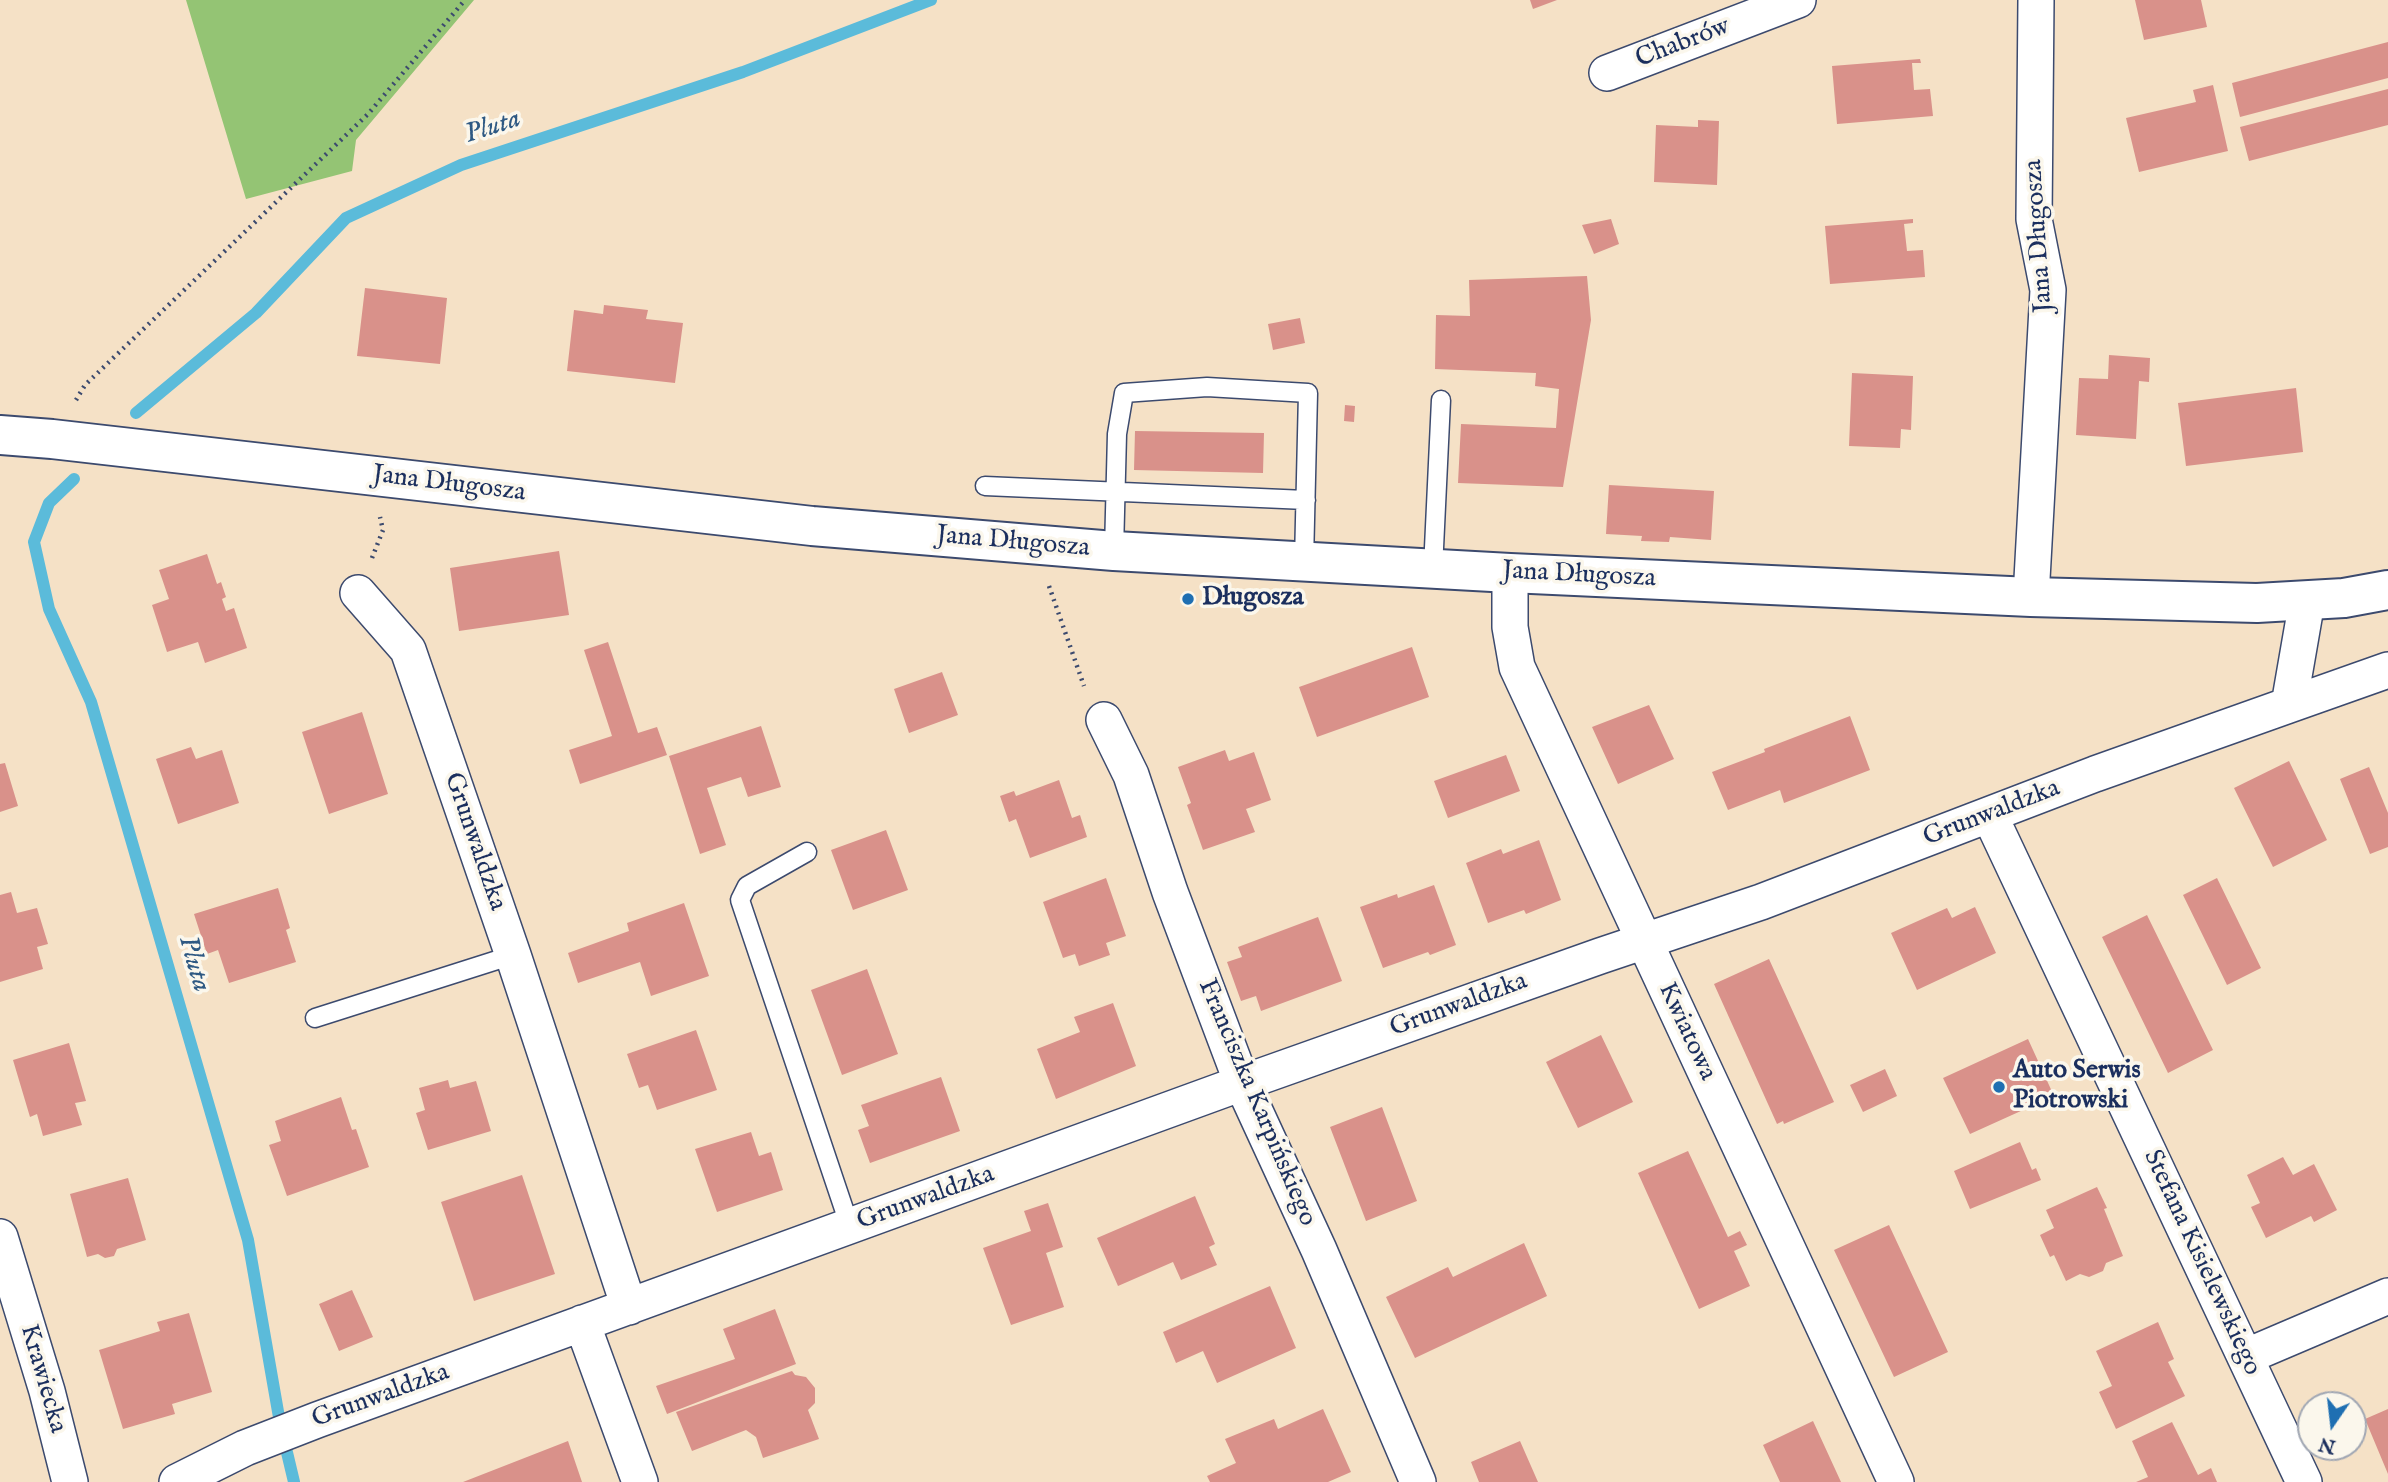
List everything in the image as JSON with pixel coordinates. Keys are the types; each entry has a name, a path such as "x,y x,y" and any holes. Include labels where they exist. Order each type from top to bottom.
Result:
{"street":[{"name":"Chabrów","path":"1607,72 1798,0"},
{"name":"Jana Długosza","path":"2031,597 2048,289 2034,219 2036,0"},
{"name":"Jana Długosza","path":"0,435 812,526 1114,551 1510,573 2031,597 2257,603 2307,601 2388,590"},
{"name":"Kwiatowa","path":"1510,573 1510,627 1517,667 1896,1482"},
{"name":"Grunwaldzka","path":"358,593 408,650 513,955 628,1307"},
{"path":"2289,705 2307,601"},
{"name":"Grunwaldzka","path":"177,1482 245,1448 317,1420 1242,1083 1761,902 2095,774 2388,670"},
{"name":"Franciszka Karpińskiego","path":"1104,720 1131,775 1170,892 1242,1083 1319,1250 1418,1482"},
{"name":"Stefana Kisielewskiego","path":"1990,816 2304,1482"},
{"name":"Krawiecka","path":"0,1237 47,1391 70,1482"},
{"path":"2245,1357 2388,1296"},
{"path":"582,1324 640,1482"}],"lane":[{"path":"1114,551 1117,434 1124,393 1208,387 1308,393 1304,562"},
{"path":"1433,569 1441,400"},
{"path":"985,486 1306,500"},
{"path":"807,852 747,886 740,900 850,1227"},
{"path":"315,1018 513,955"}],"path":[{"path":"52,439 85,385 368,114 465,0"},
{"path":"358,593 383,530 370,475"},
{"path":"1035,545 1082,682 1104,720"}],"green space":[{"path":"186,0 474,0 356,140 352,171 246,199"}],"building":[{"path":"1530,0 1557,0 1533,9"},
{"path":"2135,0 2201,0 2207,27 2144,40"},
{"path":"2388,42 2388,78 2240,117 2232,83"},
{"path":"1920,59 1921,63 1912,63 1914,90 1930,89 1933,116 1837,124 1832,66"},
{"path":"2213,85 2228,151 2139,172 2126,118 2196,102 2193,90"},
{"path":"2388,89 2388,125 2249,161 2240,127"},
{"path":"1698,120 1719,121 1717,185 1654,182 1656,125 1698,127"},
{"path":"1611,219 1619,244 1594,254 1582,225"},
{"path":"1913,219 1913,223 1904,224 1907,251 1923,250 1925,277 1830,284 1825,226"},
{"path":"1587,276 1591,320 1563,487 1458,483 1461,424 1556,428 1559,389 1535,386 1536,373 1435,369 1436,315 1470,316 1469,280"},
{"path":"365,288 447,298 440,364 357,356"},
{"path":"604,305 648,310 646,319 683,323 675,383 567,371 574,310 603,314"},
{"path":"1300,318 1305,343 1273,350 1268,324"},
{"path":"2109,355 2150,358 2149,382 2139,381 2136,439 2076,435 2079,378 2108,379"},
{"path":"1852,373 1913,376 1911,430 1901,429 1900,448 1849,446"},
{"path":"2296,388 2303,452 2186,466 2178,403"},
{"path":"1345,405 1355,406 1354,422 1344,421"},
{"path":"1135,431 1264,433 1263,473 1134,470"},
{"path":"1609,485 1714,491 1711,540 1670,537 1669,542 1641,541 1642,536 1606,534"},
{"path":"559,551 569,615 459,631 450,568"},
{"path":"207,554 217,584 221,582 226,597 222,599 226,611 234,608 247,648 205,663 198,642 167,652 152,605 169,599 159,570"},
{"path":"608,642 638,733 657,727 667,755 580,784 569,750 612,736 584,650"},
{"path":"1412,647 1429,697 1317,737 1299,687"},
{"path":"942,672 958,715 909,733 894,689"},
{"path":"1649,705 1674,759 1618,784 1592,727"},
{"path":"362,712 388,794 329,814 302,732"},
{"path":"1850,716 1870,770 1784,803 1780,790 1728,810 1712,772"},
{"path":"761,726 781,787 748,797 741,777 707,788 726,845 700,854 669,756"},
{"path":"191,747 196,759 222,750 239,803 178,824 156,759"},
{"path":"1225,750 1229,761 1254,752 1271,800 1246,809 1255,832 1203,850 1187,805 1191,803 1178,767"},
{"path":"1506,755 1520,791 1448,818 1434,781"},
{"path":"2289,761 2327,840 2273,867 2234,788"},
{"path":"5,763 18,806 0,812 0,764"},
{"path":"2369,767 2388,813 2388,847 2370,854 2340,779"},
{"path":"1059,780 1072,818 1080,815 1087,837 1030,858 1016,819 1009,822 1000,796 1014,791 1016,796"},
{"path":"886,830 908,890 853,910 831,850"},
{"path":"1539,840 1561,900 1526,914 1524,910 1488,923 1466,863 1501,849 1503,854"},
{"path":"1106,878 1126,936 1106,943 1110,955 1079,966 1075,954 1063,958 1043,902"},
{"path":"2217,878 2261,968 2227,985 2183,895"},
{"path":"1434,885 1456,945 1383,968 1360,907 1397,894 1398,898"},
{"path":"278,888 290,928 286,930 296,962 229,983 218,950 207,954 194,914"},
{"path":"11,892 17,913 37,908 48,944 37,947 43,969 0,982 0,895"},
{"path":"684,903 709,976 651,996 640,962 578,983 568,953 629,931 627,923"},
{"path":"1975,907 1996,953 1917,990 1891,933 1947,908 1952,918"},
{"path":"2147,915 2213,1050 2168,1073 2102,937"},
{"path":"1318,917 1342,981 1261,1011 1256,996 1241,1001 1227,962 1242,957 1238,947"},
{"path":"1769,959 1834,1102 1784,1124 1783,1121 1777,1124 1714,984"},
{"path":"867,969 898,1054 842,1075 811,990"},
{"path":"1113,1003 1136,1066 1056,1099 1037,1049 1080,1032 1074,1017"},
{"path":"696,1030 717,1090 657,1110 648,1085 639,1088 627,1054"},
{"path":"1601,1035 1633,1102 1578,1128 1546,1062"},
{"name":"Auto Serwis Piotrowski","path":"2028,1039 2054,1096 1970,1134 1943,1078"},
{"path":"69,1043 86,1101 75,1103 82,1125 43,1136 37,1114 30,1117 13,1060"},
{"path":"1885,1069 1897,1096 1863,1112 1850,1085"},
{"path":"941,1077 960,1131 870,1163 858,1130 869,1126 861,1105"},
{"path":"448,1080 450,1088 476,1081 491,1131 428,1150 416,1113 425,1110 419,1088"},
{"path":"341,1097 369,1167 287,1196 269,1145 281,1141 275,1121"},
{"path":"1382,1107 1417,1201 1366,1221 1330,1127"},
{"path":"751,1132 759,1156 771,1152 783,1190 717,1212 695,1149"},
{"path":"2020,1142 2032,1170 2036,1168 2041,1180 1970,1209 1954,1171"},
{"path":"1688,1151 1728,1237 1740,1231 1747,1245 1734,1251 1750,1286 1699,1309 1638,1173"},
{"path":"2283,1157 2293,1175 2314,1164 2337,1210 2314,1222 2311,1216 2266,1238 2251,1207 2260,1203 2247,1175"},
{"path":"522,1175 555,1274 474,1301 441,1202"},
{"path":"128,1178 146,1240 117,1249 114,1256 105,1258 98,1254 87,1257 70,1194"},
{"path":"2097,1187 2123,1256 2106,1263 2103,1271 2089,1277 2080,1274 2066,1281 2054,1255 2050,1257 2040,1235 2054,1228 2046,1210"},
{"path":"1195,1196 1215,1244 1209,1247 1217,1265 1181,1280 1173,1262 1118,1286 1097,1238"},
{"path":"1048,1203 1063,1247 1046,1253 1064,1307 1011,1325 983,1248 1031,1231 1024,1211"},
{"path":"1889,1225 1948,1352 1894,1377 1834,1250"},
{"path":"1524,1243 1547,1296 1415,1358 1386,1297 1448,1267 1453,1277"},
{"path":"1270,1286 1296,1348 1217,1383 1203,1351 1176,1363 1163,1332"},
{"path":"352,1290 373,1337 339,1351 319,1304"},
{"path":"775,1309 796,1364 667,1414 656,1386 735,1359 723,1329"},
{"path":"189,1313 212,1392 172,1404 175,1414 123,1429 99,1350 160,1331 157,1322"},
{"path":"2158,1322 2174,1359 2168,1362 2185,1396 2116,1429 2099,1392 2112,1386 2096,1351"},
{"path":"792,1371 795,1375 806,1377 815,1388 815,1403 808,1410 819,1439 763,1458 756,1437 746,1430 692,1451 676,1412"},
{"path":"1323,1409 1351,1472 1328,1482 1210,1482 1207,1476 1236,1463 1225,1439 1274,1419 1278,1429"},
{"path":"2388,1409 2388,1474 2367,1424 2367,1418"},
{"path":"1813,1421 1841,1482 1780,1482 1763,1445"},
{"path":"2172,1422 2198,1475 2211,1468 2217,1482 2136,1482 2148,1477 2132,1441"},
{"path":"568,1441 582,1482 463,1482"},
{"path":"1520,1441 1538,1482 1479,1482 1471,1462"}],"waterway":[{"name":"Pluta","path":"136,413 256,313 346,218 461,165 743,72 931,0"},
{"name":"Pluta","path":"74,479 49,503 34,542 49,609 91,702 248,1240 280,1423 294,1482"}],"place":[{"name":"Długosza","path":"1188,599"},
{"name":"Auto Serwis Piotrowski","path":"1999,1087"}]}
